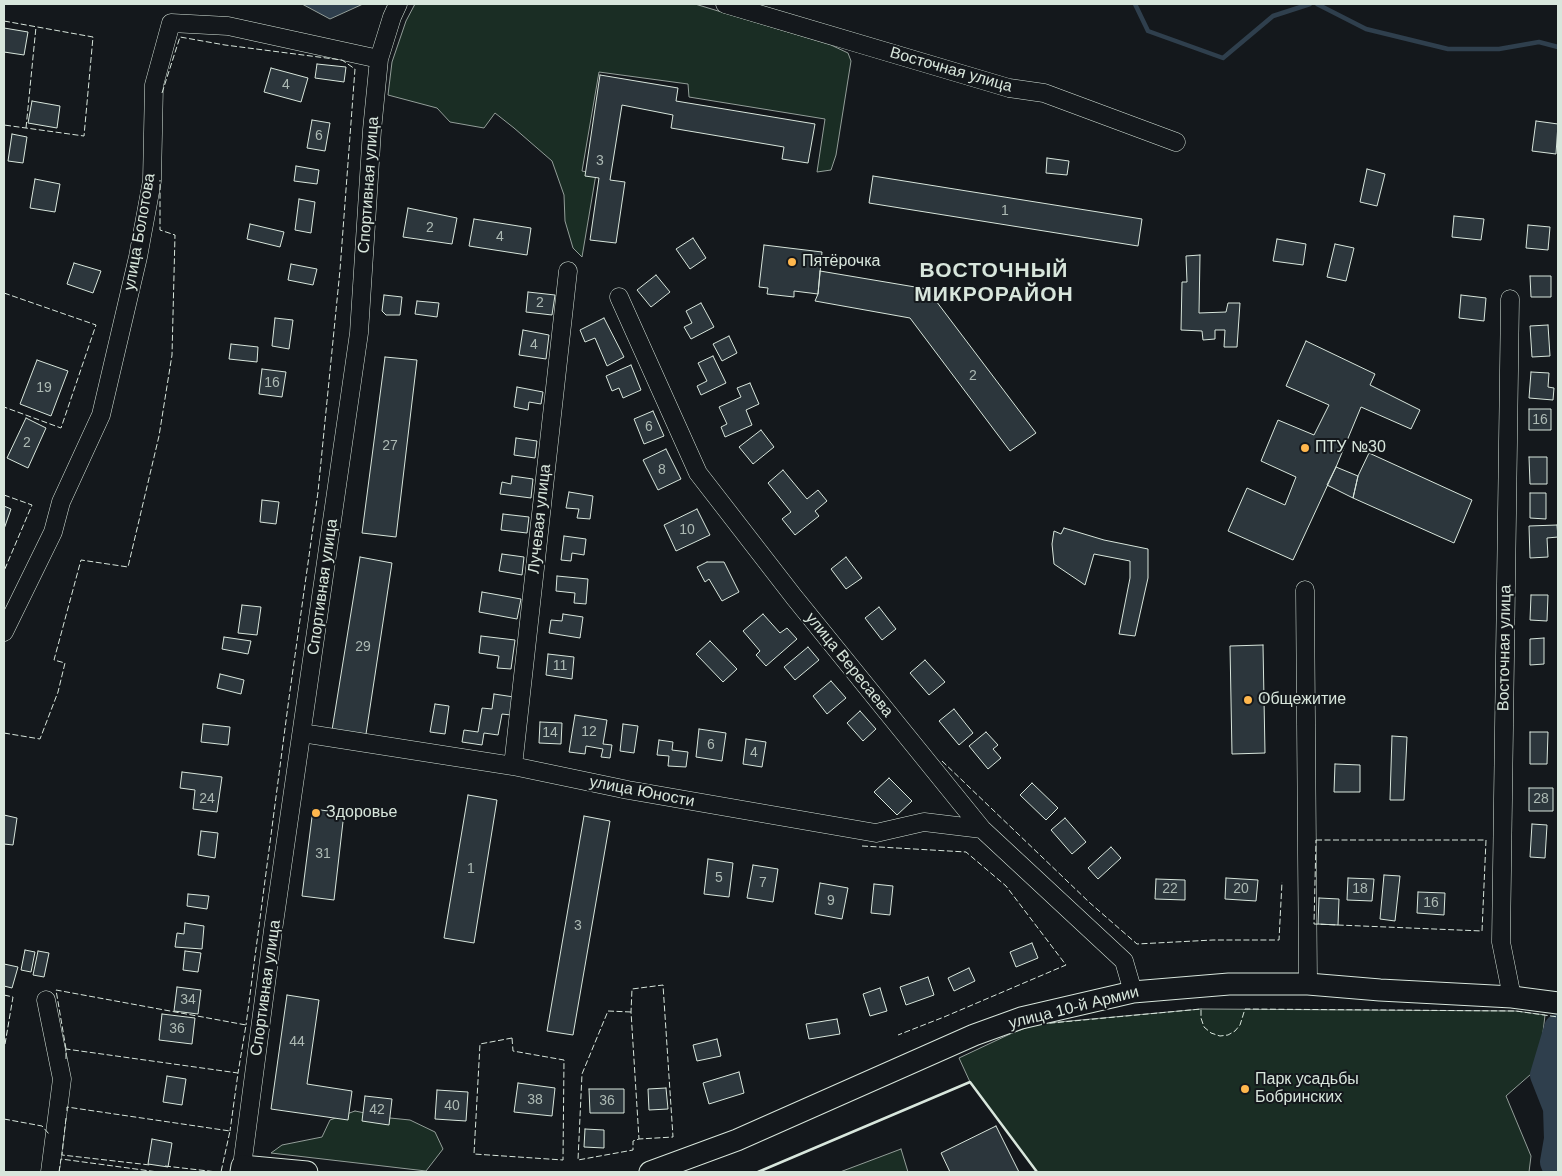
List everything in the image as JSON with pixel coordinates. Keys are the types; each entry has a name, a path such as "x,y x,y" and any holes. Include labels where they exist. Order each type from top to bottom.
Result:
{"main road":[{"name":"улица 10-й Армии","path":"650,1172 737,1140 974,1035 1021,1018 1133,992 1229,984 1308,984 1519,998 1558,1003"},
{"path":"242,1169 307,1172"}],"street":[{"name":"Спортивная улица","path":"242,1169 272,940 358,333 372,130 379,59 398,4"},
{"name":"Восточная улица","path":"725,4 1009,88 1044,93 1176,142"},
{"name":"улица Болотова","path":"4,632 53,532 61,502 101,415 138,257 152,181 154,85 171,23 228,26 379,59"},
{"name":"Лучевая улица","path":"513,766 568,272"},
{"name":"улица Вересаева","path":"619,297 698,473 794,597 982,829 1124,961 1133,992"},
{"name":"Восточная улица","path":"1510,298 1501,942 1519,998"},
{"path":"1305,590 1308,984"},
{"name":"улица Юности","path":"302,733 513,766 628,790 876,833 924,822 982,829"},
{"path":"46,1000 62,1080 50,1172"}],"green space":[{"path":"415,4 695,4 831,45 848,53 851,61 836,155 831,170 817,172 825,119 689,97 688,84 599,72 582,171 596,174 582,257 573,248 565,221 564,195 552,161 514,128 495,113 484,128 450,122 437,108 388,95 392,62 406,21"},
{"name":"Парк усадьбы Бобринских","path":"1201,1009 1516,1011 1545,1015 1539,1067 1506,1096 1531,1156 1529,1172 1037,1172 970,1082 959,1058 1036,1024"},
{"path":"1558,1046 1558,1164 1547,1172 1556,1052"},
{"path":"355,1111 410,1120 435,1132 443,1149 426,1171 271,1153 282,1145 322,1137 330,1120"},
{"path":"901,1149 908,1172 840,1172"}],"water":[{"path":"302,4 363,4 330,19"}],"building":[{"path":"4,28 28,32 24,55 4,52"},
{"path":"317,64 346,67 344,82 315,78"},
{"path":"271,68 308,78 301,102 264,92"},
{"path":"600,75 678,88 676,101 815,124 808,163 782,159 784,147 671,128 673,115 622,105 610,180 625,182 616,243 590,240 599,178 585,176"},
{"path":"32,101 60,106 57,128 28,123"},
{"path":"312,120 330,123 325,151 307,148"},
{"path":"1536,121 1558,124 1556,154 1532,151"},
{"path":"12,134 27,137 23,163 8,161"},
{"path":"1047,158 1069,161 1067,175 1046,173"},
{"path":"296,166 319,170 317,184 294,181"},
{"path":"1367,169 1385,174 1377,206 1360,202"},
{"path":"873,176 1142,219 1138,246 869,203"},
{"path":"35,179 60,184 55,212 30,208"},
{"path":"299,199 315,202 311,233 295,230"},
{"path":"408,208 457,218 452,244 403,237"},
{"path":"1454,216 1484,219 1481,240 1452,237"},
{"path":"474,219 531,228 527,255 469,246"},
{"path":"250,224 284,232 280,247 247,239"},
{"path":"1528,225 1550,227 1548,250 1526,248"},
{"path":"693,238 706,258 690,269 676,249"},
{"path":"1277,239 1306,244 1303,265 1273,261"},
{"path":"1335,244 1354,248 1346,281 1327,277"},
{"name":"Пятёрочка","path":"764,245 822,252 818,294 794,291 794,297 767,294 768,288 759,287"},
{"path":"1200,255 1199,313 1226,312 1228,303 1240,303 1237,347 1224,347 1225,330 1215,330 1215,339 1203,340 1202,331 1181,330 1182,282 1187,282 1186,256"},
{"path":"74,263 101,271 93,293 67,284"},
{"path":"291,264 317,269 313,285 288,280"},
{"path":"820,271 927,289 1036,433 1010,451 910,318 815,301 818,294"},
{"path":"656,275 670,292 651,307 637,290"},
{"path":"1530,276 1551,276 1551,297 1531,297"},
{"path":"528,292 555,295 552,315 526,312"},
{"path":"384,295 402,297 400,315 386,315 382,311"},
{"path":"1461,295 1486,298 1484,321 1459,318"},
{"path":"417,301 439,303 437,317 415,314"},
{"path":"701,303 714,327 691,339 684,327 692,323 686,311"},
{"path":"275,318 293,320 289,349 272,346"},
{"path":"604,318 624,357 607,366 595,338 585,342 580,330"},
{"path":"1548,325 1550,356 1532,357 1530,326"},
{"path":"523,330 549,335 546,359 519,355"},
{"path":"729,336 737,353 722,361 713,344"},
{"name":"ПТУ №30","path":"1306,341 1375,374 1370,385 1420,410 1411,429 1361,407 1336,467 1293,560 1228,531 1247,488 1285,505 1296,477 1261,461 1278,420 1314,435 1329,405 1286,386"},
{"path":"231,344 258,347 257,362 229,359"},
{"path":"713,356 726,383 701,395 697,386 707,381 698,363"},
{"path":"385,357 417,360 396,537 362,533"},
{"path":"37,360 68,371 51,416 20,404"},
{"path":"631,365 641,390 623,398 619,388 612,391 606,376"},
{"path":"262,369 286,372 282,397 259,394"},
{"path":"1531,372 1549,373 1548,387 1554,388 1553,400 1529,398"},
{"path":"750,383 759,404 746,410 752,425 725,437 721,427 727,424 719,407 741,397 737,388"},
{"path":"517,387 543,392 541,404 529,402 528,410 514,407"},
{"path":"1529,409 1551,409 1551,430 1529,430"},
{"path":"653,411 664,436 644,444 634,419"},
{"path":"26,418 46,428 28,468 7,458"},
{"path":"761,430 774,447 753,464 739,447"},
{"path":"516,438 537,441 535,458 514,455"},
{"path":"666,449 681,479 658,490 643,460"},
{"path":"1369,453 1472,500 1454,543 1353,498 1358,476"},
{"path":"1529,457 1547,457 1547,484 1530,484"},
{"path":"1336,467 1358,476 1353,498 1327,485"},
{"path":"783,470 807,499 818,490 827,501 815,511 819,516 795,535 782,519 791,512 768,483"},
{"path":"512,476 533,479 531,498 500,494 502,482 511,484"},
{"path":"569,492 593,496 590,519 577,518 579,509 566,508"},
{"path":"1530,493 1546,493 1546,519 1530,518"},
{"path":"262,500 279,502 276,524 260,522"},
{"path":"4,506 11,509 4,529"},
{"path":"697,509 710,535 676,551 664,525"},
{"path":"503,514 529,517 527,533 501,530"},
{"path":"1557,525 1558,537 1547,538 1548,557 1530,558 1529,526"},
{"path":"1064,528 1104,540 1148,549 1148,578 1135,636 1119,634 1130,578 1130,561 1094,554 1085,585 1054,564 1052,544 1054,531 1061,534"},
{"path":"564,536 586,539 584,555 572,553 571,561 561,560"},
{"path":"502,554 524,557 522,575 499,571"},
{"path":"360,557 392,563 366,734 332,730"},
{"path":"846,557 862,578 846,589 831,569"},
{"path":"707,562 724,562 739,592 722,601 709,579 705,582 697,567"},
{"path":"557,576 588,579 586,604 574,603 575,593 556,591"},
{"path":"482,592 521,599 517,619 479,612"},
{"path":"1531,595 1548,595 1547,621 1530,620"},
{"path":"242,605 261,607 257,635 238,633"},
{"path":"879,607 896,629 882,640 865,618"},
{"path":"563,614 583,617 580,638 549,633 551,620 562,621"},
{"path":"763,614 780,633 787,628 797,639 766,666 756,655 760,651 743,631"},
{"path":"481,636 515,640 511,669 497,668 499,656 479,653"},
{"path":"224,637 251,641 248,654 222,649"},
{"path":"1544,638 1544,664 1530,665 1530,639"},
{"path":"710,641 737,669 723,682 696,654"},
{"name":"Общежитие","path":"1263,645 1265,753 1232,754 1230,646"},
{"path":"808,647 819,660 795,680 784,667"},
{"path":"548,654 574,657 572,679 546,675"},
{"path":"925,660 945,682 929,695 910,673"},
{"path":"220,674 244,680 241,694 217,688"},
{"path":"831,681 846,698 827,714 813,696"},
{"path":"494,694 514,697 511,715 502,714 498,735 484,733 482,745 462,742 464,730 478,732 482,708 492,709"},
{"path":"435,704 449,706 445,734 430,732"},
{"path":"954,709 973,733 959,745 939,721"},
{"path":"860,711 876,729 863,741 847,723"},
{"path":"575,715 607,720 603,744 612,745 610,758 601,757 603,749 586,746 585,754 569,752"},
{"path":"540,722 562,723 561,744 539,743"},
{"path":"203,724 230,727 228,745 201,742"},
{"path":"623,724 638,726 634,753 620,751"},
{"path":"699,729 726,733 722,761 696,757"},
{"path":"986,732 998,745 993,749 1001,758 988,769 969,746"},
{"path":"1530,732 1548,732 1547,764 1530,764"},
{"path":"1392,736 1407,737 1404,800 1390,800"},
{"path":"746,739 766,742 762,767 743,764"},
{"path":"659,740 673,742 672,750 688,752 686,767 668,766 669,756 657,755"},
{"path":"1335,764 1360,765 1360,792 1334,792"},
{"path":"182,772 222,777 217,812 193,809 195,790 180,788"},
{"path":"889,778 912,801 897,815 874,792"},
{"path":"1032,783 1058,808 1046,820 1020,795"},
{"path":"1529,788 1553,788 1553,811 1529,811"},
{"path":"468,795 497,800 474,943 444,938"},
{"path":"313,809 344,813 334,900 302,896"},
{"path":"4,815 17,818 13,845 4,844"},
{"path":"584,816 610,821 573,1035 547,1031"},
{"path":"1065,818 1086,842 1072,854 1051,830"},
{"path":"1532,824 1547,825 1545,858 1530,857"},
{"path":"201,831 218,833 215,858 198,855"},
{"path":"1111,847 1121,858 1098,879 1088,868"},
{"path":"708,859 733,863 729,897 704,894"},
{"path":"753,865 778,869 773,902 747,898"},
{"path":"1384,875 1400,876 1395,921 1380,919"},
{"path":"1226,878 1258,880 1256,901 1225,899"},
{"path":"1348,878 1374,879 1372,901 1347,900"},
{"path":"1156,879 1185,880 1185,900 1155,899"},
{"path":"820,883 848,888 842,919 815,914"},
{"path":"874,884 893,886 890,915 871,913"},
{"path":"1418,892 1445,893 1444,915 1417,913"},
{"path":"188,894 209,896 207,909 187,906"},
{"path":"1319,898 1339,899 1338,925 1318,924"},
{"path":"185,923 204,926 202,949 175,947 177,933 184,934"},
{"path":"1032,943 1038,958 1016,967 1010,952"},
{"path":"25,950 35,952 31,972 21,970"},
{"path":"38,951 49,953 44,977 33,975"},
{"path":"185,951 201,953 198,972 183,970"},
{"path":"4,964 18,967 12,988 4,986"},
{"path":"969,968 975,981 954,991 948,978"},
{"path":"928,977 934,995 906,1005 900,987"},
{"path":"177,987 201,990 198,1014 174,1011"},
{"path":"880,988 887,1011 870,1016 863,994"},
{"path":"287,995 319,1000 307,1084 352,1091 348,1120 271,1109"},
{"path":"162,1014 195,1018 192,1044 159,1040"},
{"path":"837,1019 840,1034 809,1039 806,1024"},
{"path":"717,1039 721,1056 697,1061 693,1045"},
{"path":"739,1072 744,1093 709,1104 703,1083"},
{"path":"167,1076 186,1079 182,1105 163,1102"},
{"path":"518,1083 555,1088 552,1116 514,1112"},
{"path":"666,1088 668,1109 649,1110 648,1089"},
{"path":"589,1089 624,1089 624,1113 590,1113"},
{"path":"437,1090 468,1092 466,1121 435,1119"},
{"path":"365,1096 392,1099 389,1125 362,1121"},
{"path":"996,1126 1019,1172 950,1172 941,1153"},
{"path":"585,1129 604,1130 604,1148 584,1147"},
{"path":"152,1139 172,1143 168,1167 148,1164"}],"waterway":[{"path":"1135,4 1148,31 1223,58 1273,16 1310,4"},
{"path":"1317,4 1366,29 1448,49 1499,49 1539,42 1558,47"},
{"path":"1558,1028 1544,1075 1557,1108 1558,1139 1554,1162 1558,1172"}],"fence":[{"path":"4,21 93,37 84,136 4,125"},
{"path":"26,128 36,27"},
{"path":"162,93 180,37 225,45 342,60 355,69 340,270 318,492 246,1025"},
{"path":"4,733 40,739 58,692 65,663 54,660 81,560 128,567 159,436 172,355 175,235 160,230 160,180"},
{"path":"4,293 96,325 61,428 4,407"},
{"path":"4,495 32,505 4,571"},
{"path":"942,761 1090,903 1137,944 1213,940 1279,940 1282,882"},
{"path":"1316,840 1486,840 1482,931 1314,924 1316,840"},
{"path":"862,846 966,852 1006,886 1066,965 898,1035"},
{"path":"631,1012 608,1011 582,1074 578,1160 633,1150 633,1141 639,1139 631,1012 632,989 663,985 673,1137 639,1139"},
{"path":"66,1049 56,990 246,1025 238,1073"},
{"path":"4,995 13,997 4,1050"},
{"path":"1041,1024 1201,1009 1204,1027 1211,1033 1220,1036 1228,1035 1235,1031 1240,1025 1245,1009 1516,1011 1558,1017"},
{"path":"512,1038 513,1051 564,1060 563,1160 474,1154 480,1044 512,1038"},
{"path":"66,1059 66,1049 238,1073 230,1131"},
{"path":"67,1111 67,1107 230,1131 221,1172"},
{"path":"66,1118 62,1155 150,1165"},
{"path":"4,1119 42,1126 49,1134"},
{"path":"59,1172 61,1159 158,1172"},
{"path":"165,1166 217,1172"}],"wall":[{"path":"758,1172 970,1082 1037,1172"}],"place":[{"name":"Пятёрочка","path":"792,262"},
{"name":"ПТУ №30","path":"1305,448"},
{"name":"Общежитие","path":"1248,700"},
{"name":"Здоровье","path":"316,813"},
{"name":"Парк усадьбы Бобринских","path":"1245,1089"}],"district":[{"name":"ВОСТОЧНЫЙ МИКРОРАЙОН","path":"994,283"}]}
